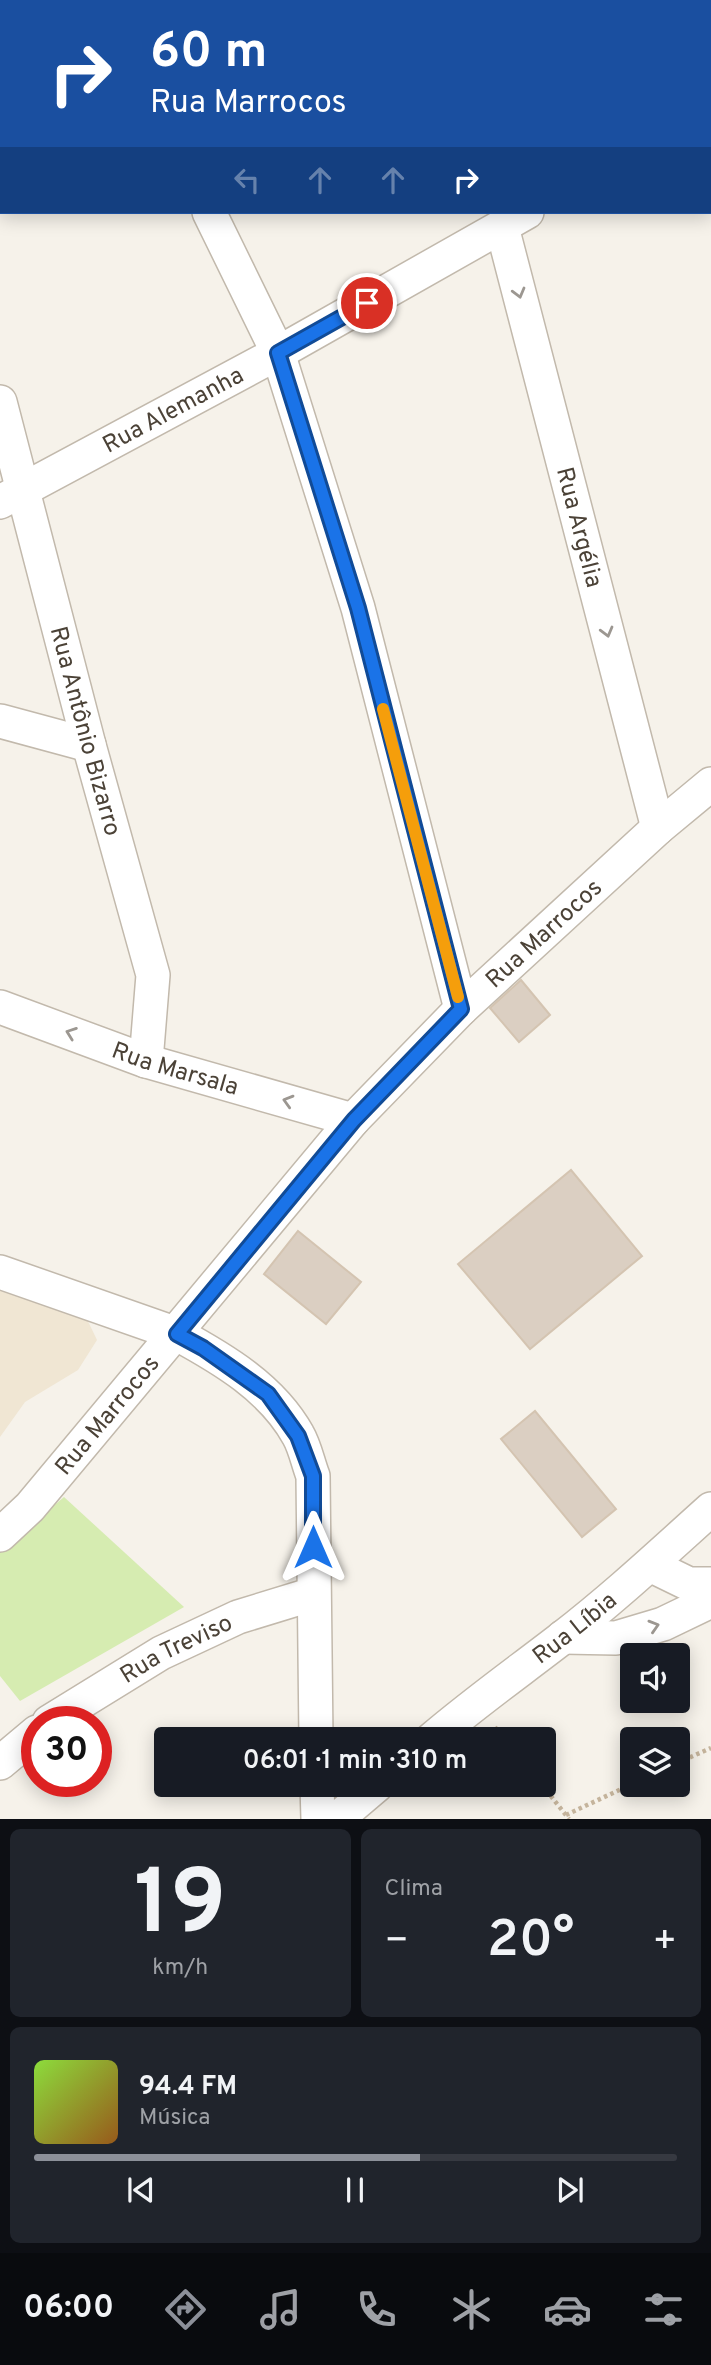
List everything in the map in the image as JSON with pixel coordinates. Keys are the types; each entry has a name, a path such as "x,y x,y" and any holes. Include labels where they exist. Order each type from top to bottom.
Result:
{"street":[{"path":"210,214 278,353 358,608 461,1009"},
{"name":"Rua Alemanha","path":"12,496 278,353 514,219"},
{"name":"Rua Argélia","path":"514,219 658,828"},
{"name":"Rua Antônio Bizarro","path":"0,402 12,496 89,745 153,975 146,1061"},
{"path":"0,720 89,745"},
{"name":"Rua Marrocos","path":"0,1535 30,1507 354,1120 461,1009 658,828 711,783"},
{"name":"Rua Marsala","path":"0,1007 146,1061 354,1120"},
{"path":"0,1272 177,1334 203,1348 268,1394 298,1436 313,1476 316,1727"},
{"name":"Rua Líbia","path":"446,1727 475,1702 563,1637 650,1565 711,1509"},
{"path":"650,1565 689,1584 711,1584"},
{"name":"Rua Treviso","path":"75,1706 161,1653 238,1617 313,1594"},
{"path":"563,1637 616,1637 663,1624 711,1601"},
{"path":"0,1763 21,1745"},
{"path":"317,1797 318,1819"},
{"path":"337,1819 363,1797"}],"path":[{"path":"690,1757 711,1748"},
{"path":"552,1797 568,1817 620,1790"}],"shaded area":[{"path":"0,1281 84,1313 97,1340 78,1370 25,1402 0,1437"}],"green space":[{"path":"64,1497 184,1607 20,1701 0,1676 0,1551"}],"building":[{"path":"521,980 550,1015 519,1042 490,1008"},
{"path":"571,1170 642,1256 530,1349 458,1264"},
{"path":"298,1231 361,1282 326,1324 264,1274"},
{"path":"535,1411 616,1509 582,1537 501,1439"}],"slow traffic":[{"path":"383,709 458,997"}],"route":[{"path":"313,1547 313,1476 298,1436 268,1394 203,1348 177,1334 354,1120 461,1009 358,608 278,353 367,303"}]}
